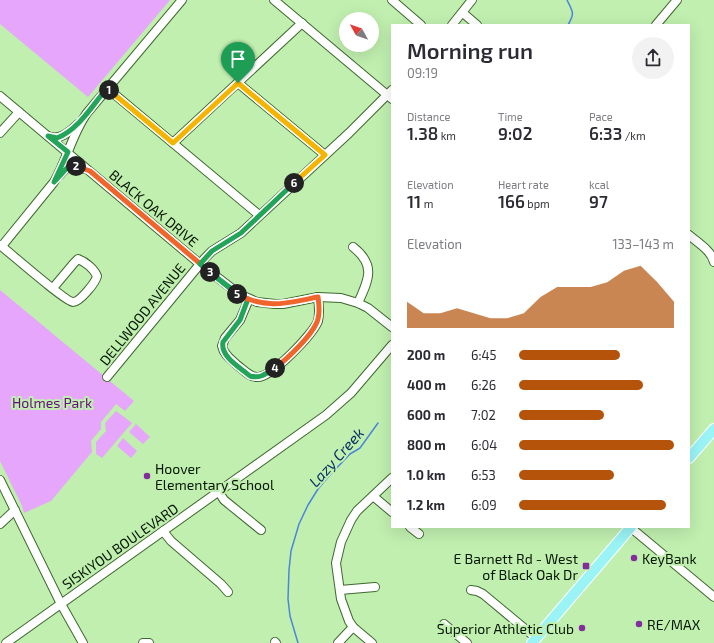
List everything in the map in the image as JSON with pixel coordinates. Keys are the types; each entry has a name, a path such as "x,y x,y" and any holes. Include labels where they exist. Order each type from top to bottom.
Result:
{"main road":[{"path":"690,457 714,429"},
{"path":"534,641 629,528"}],"street":[{"path":"48,136 53,138 61,136 80,122 182,0"},
{"path":"274,0 390,95"},
{"path":"392,0 420,24"},
{"path":"453,24 472,0"},
{"path":"657,24 677,0"},
{"path":"463,13 476,24"},
{"path":"173,143 302,23"},
{"path":"238,83 325,155"},
{"path":"107,88 259,215"},
{"name":"DELLWOOD AVENUE","path":"107,377 212,251 241,233 390,95"},
{"name":"BLACK OAK DRIVE","path":"0,96 200,264 229,288 239,294 248,299 265,303 283,304 318,297 341,298 358,303 376,313 391,326"},
{"path":"0,133 19,112"},
{"path":"54,182 80,122"},
{"path":"53,288 78,259 84,262 98,276 80,299 74,302 67,300 1,245 64,170 69,167 78,166 90,171"},
{"path":"690,236 711,254 714,262"},
{"path":"353,247 366,261 369,275 358,303"},
{"path":"248,299 240,320 225,338 222,346 227,356 250,376 258,377 280,364 312,331 318,319 318,297"},
{"name":"SISKIYOU BOULEVARD","path":"6,643 338,406 391,346"},
{"path":"372,643 353,627 346,613 340,590 336,563 347,526 357,511 391,479"},
{"path":"0,480 61,604 83,643"},
{"path":"219,492 224,500 261,530"},
{"path":"373,496 391,511"},
{"path":"0,524 15,510"},
{"path":"411,528 419,534"},
{"path":"631,528 714,597"},
{"path":"163,531 171,541 222,584 228,592"},
{"path":"340,590 375,587"},
{"path":"471,590 478,591 483,594 534,641"},
{"path":"444,624 467,643"},
{"path":"338,643 353,627"},
{"path":"143,643 149,643"}],"green space":[{"path":"0,0 170,0 88,97 0,24"},
{"name":"Holmes Park","path":"0,290 134,401 125,411 116,404 101,422 101,429 91,441 92,452 51,501 24,513 0,461"},
{"path":"116,411 132,423 102,458 96,454 96,442 106,431 105,423"},
{"path":"136,424 150,437 143,444 129,432"},
{"path":"123,438 137,451 131,458 117,446"}],"waterway":[{"name":"Lazy Creek","path":"567,0 572,12 572,18 569,24"},
{"name":"Lazy Creek","path":"298,643 290,616 288,599 291,551 299,524 318,489 350,454 360,448 378,423"}],"place":[{"name":"Hoover Elementary School","path":"147,476"},
{"name":"KeyBank","path":"634,558"},
{"name":"E Barnett Rd - West of Black Oak Dr","path":"586,566"},
{"name":"RE/MAX","path":"639,624"},
{"name":"Superior Athletic Club","path":"582,628"}],"route":[{"path":"238,83 173,143 107,88 80,122 72,129 57,138 48,136 68,152 54,182 64,170 69,167 78,166 90,171 200,264 229,288 248,299 240,320 225,338 222,346 227,356 250,376 258,377 280,364 312,331 318,319 318,297 283,304 257,302 248,299 239,294 229,288 200,264 212,251 241,233 325,155 238,83"}]}
